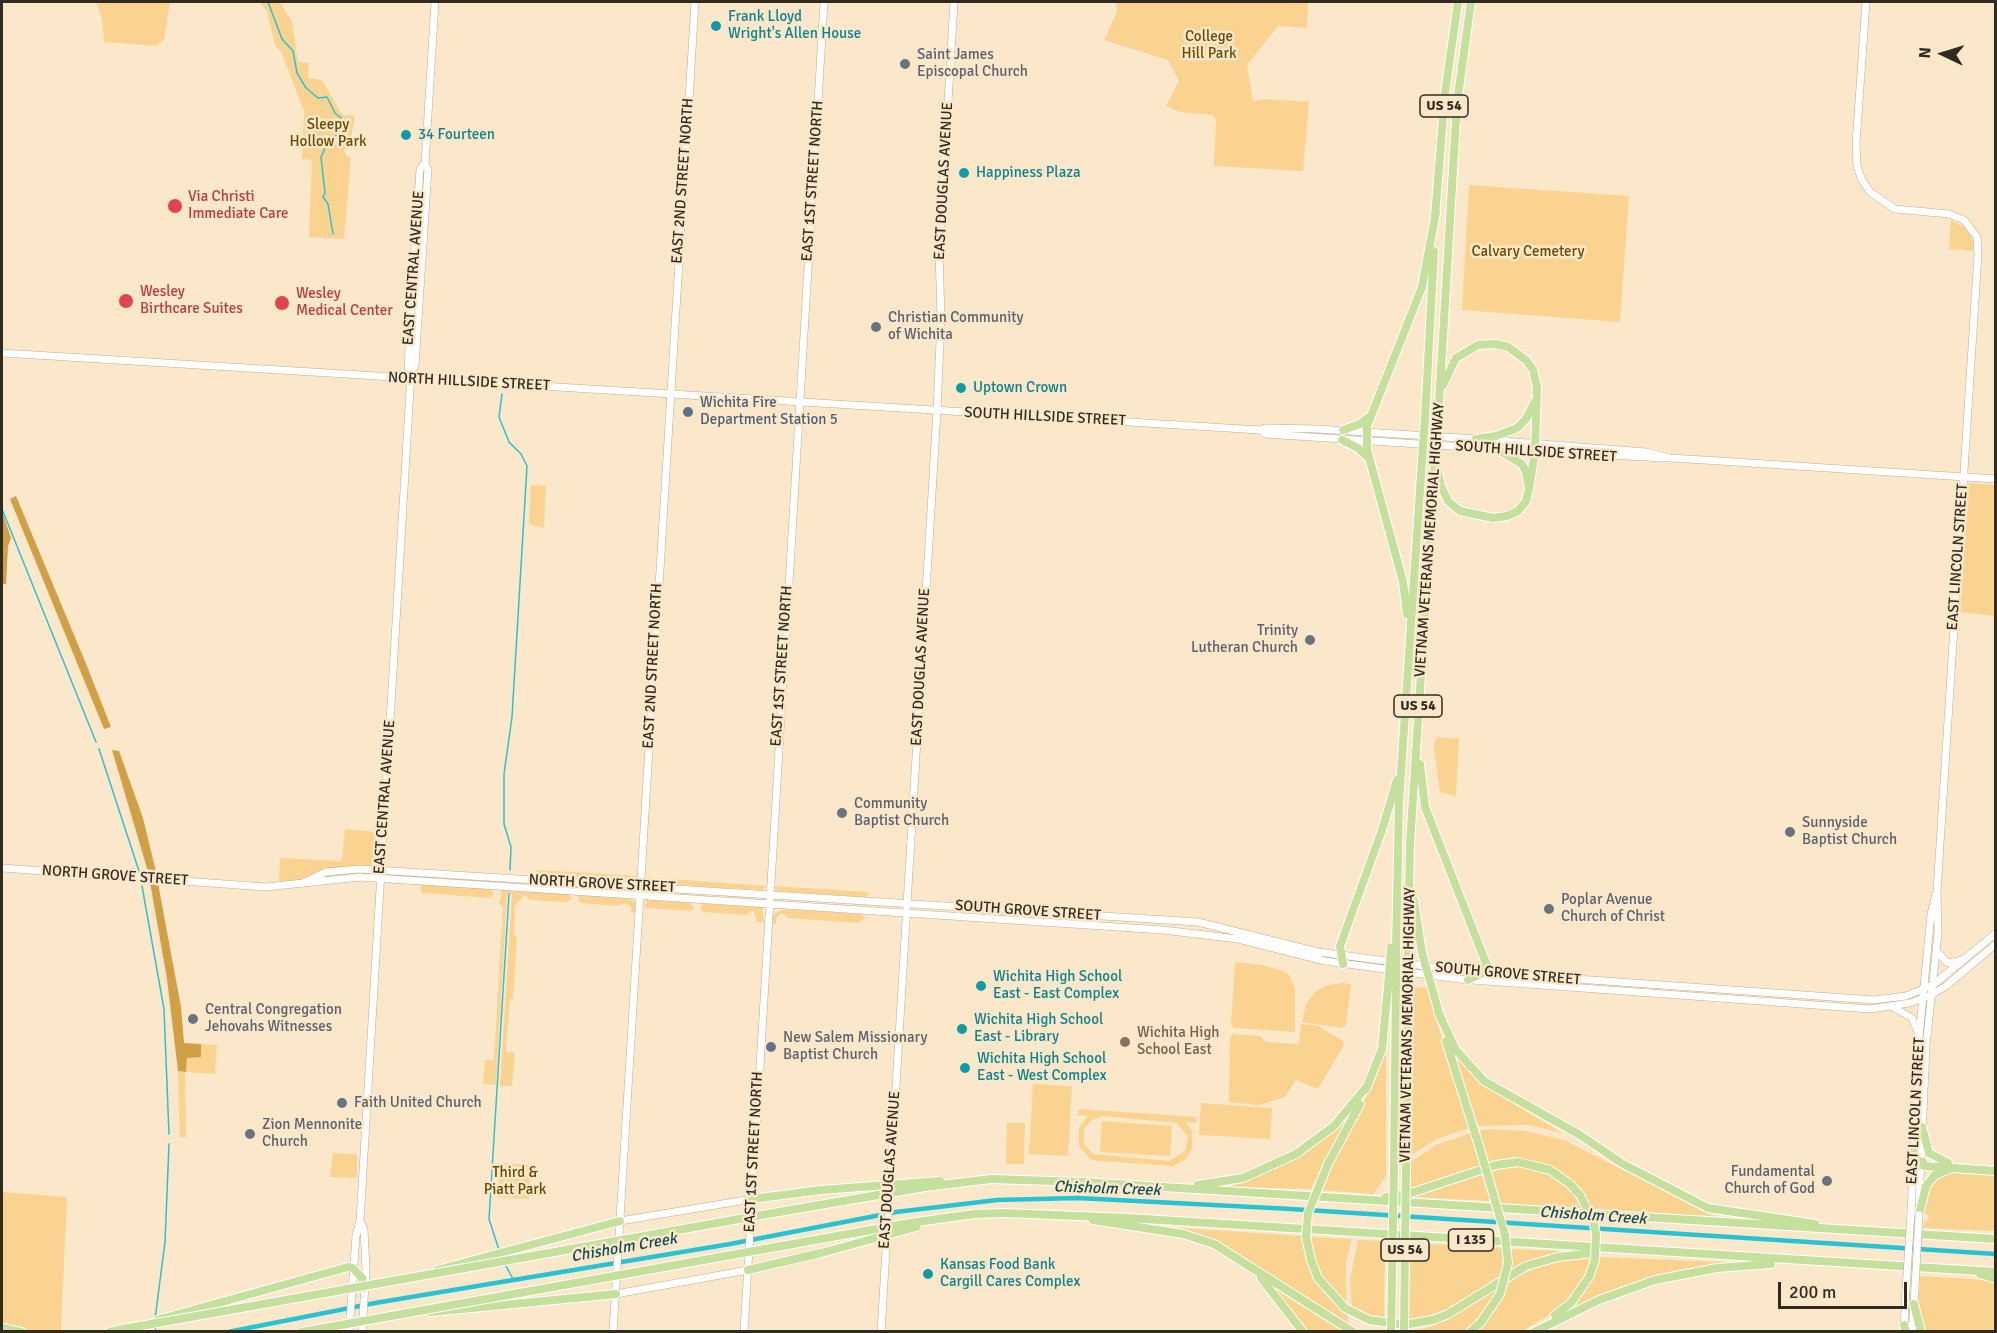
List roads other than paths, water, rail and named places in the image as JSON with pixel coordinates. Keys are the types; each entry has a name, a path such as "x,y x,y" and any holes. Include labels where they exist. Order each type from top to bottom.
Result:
{"highway":[{"name":"VIETNAM VETERANS MEMORIAL HIGHWAY","path":"1391,1332 1394,1168 1392,986 1403,744 1436,212 1445,93 1458,2"},
{"name":"VIETNAM VETERANS MEMORIAL HIGHWAY","path":"1404,1332 1410,844 1457,103 1471,2"},
{"path":"1408,654 1403,582 1369,460 1368,437 1371,414 1419,296 1436,212"},
{"path":"1435,460 1441,486 1449,501 1460,511 1474,516 1493,518 1512,514 1526,501 1535,447 1537,394 1535,377 1526,360 1508,347 1489,344 1472,347 1456,358 1448,371 1440,397"},
{"path":"1476,443 1517,428 1531,412 1537,394"},
{"path":"1369,460 1342,435 1371,414"},
{"path":"1476,443 1515,458 1527,472 1529,489"},
{"path":"1417,728 1425,807 1486,963 1500,975"},
{"path":"1343,964 1338,952 1382,830 1403,744"},
{"path":"1410,844 1415,920 1422,953 1505,1235 1508,1263 1500,1294 1481,1322 1470,1332"},
{"path":"1468,980 1483,973 1486,963"},
{"path":"1392,986 1382,1049 1367,1086 1316,1188 1308,1213 1306,1237 1311,1260 1322,1283 1345,1308 1369,1320 1404,1325 1433,1320 1448,1314 1515,1271 1546,1259 1586,1253 1664,1253"},
{"path":"1438,1012 1456,1050 1484,1081 1680,1195 1708,1208 1726,1212 1841,1230"},
{"path":"1144,1186 1227,1182 1275,1166 1334,1126 1367,1086"},
{"path":"1922,1127 1929,1153 1948,1163"},
{"path":"1913,1148 1921,1163 1928,1167 1995,1171"},
{"path":"1326,1198 1399,1196 1485,1168 1518,1162 1550,1170 1570,1184 1580,1195 1593,1220 1596,1234 1594,1260 1589,1277 1571,1303 1529,1332"},
{"path":"1912,1171 1921,1163 1995,1166"},
{"path":"1915,1214 1930,1179 1941,1171 1959,1168"},
{"path":"110,1332 925,1187 991,1179"},
{"path":"752,1199 917,1181 991,1179 1083,1182 1995,1239"},
{"path":"748,1270 974,1214"},
{"name":"I 135","path":"302,1332 910,1223 974,1214 1074,1215 1995,1272"},
{"path":"1074,1215 1100,1222 1184,1234 1214,1244 1353,1332"},
{"path":"410,1277 620,1221"},
{"path":"1947,1236 1995,1234"},
{"path":"1239,1258 1269,1286 1303,1332"},
{"path":"1534,1332 1599,1300 1676,1275 1717,1268 1767,1264 1868,1264"},
{"path":"129,1328 348,1267 353,1268 362,1278 364,1288"},
{"path":"1969,1271 1995,1279"},
{"path":"393,1314 550,1302 616,1294"},
{"path":"1914,1304 1921,1332"},
{"path":"2,1328 21,1332"}],"street":[{"name":"EAST CENTRAL AVENUE","path":"411,375 408,367 420,171 424,163 435,2"},
{"name":"EAST 2ND STREET NORTH","path":"613,1332 694,2"},
{"name":"EAST 1ST STREET NORTH","path":"744,1332 767,905 824,2"},
{"name":"EAST DOUGLAS AVENUE","path":"881,1332 937,411 941,318 939,251 954,2"},
{"name":"EAST LINCOLN STREET","path":"1866,2 1856,144 1857,166 1870,192 1895,209 1949,214 1970,225 1977,237 1978,254 1937,891 1937,950 1933,985 1927,997 1919,1038 1912,1171 1915,1214"},
{"name":"EAST CENTRAL AVENUE","path":"349,1332 353,1268 360,1221 411,375 415,366 425,223 428,169 424,163"},
{"path":"420,171 423,176 421,212 425,223"},
{"name":"NORTH HILLSIDE STREET","path":"2,353 411,375 937,411"},
{"name":"SOUTH HILLSIDE STREET","path":"937,411 1260,430 1265,434 1342,435 1646,452 1669,458 1995,479"},
{"name":"NORTH GROVE STREET","path":"2,868 266,887 351,877 906,914"},
{"name":"NORTH GROVE STREET","path":"300,884 319,874 339,869 380,870 906,903"},
{"name":"EAST LINCOLN STREET","path":"1905,1330 1911,1289 1915,1214 1921,1163 1927,997 1925,989 1931,914 1937,891"},
{"name":"SOUTH GROVE STREET","path":"906,903 1198,922 1338,952 1500,975 1874,1000 1897,998 1933,985 1995,933"},
{"path":"767,920 776,909 786,906"},
{"name":"SOUTH GROVE STREET","path":"906,914 1203,934 1343,964 1468,980 1870,1009 1891,1007 1927,997 1953,981 1995,944"},
{"path":"1937,950 1940,958 1948,963 1966,959"},
{"path":"1891,1007 1901,1010 1912,1018 1919,1038"},
{"path":"620,1221 752,1199"},
{"name":"EAST CENTRAL AVENUE","path":"360,1221 364,1229 362,1332"},
{"path":"616,1294 748,1270"},
{"path":"616,1277 622,1286 634,1291"},
{"name":"EAST LINCOLN STREET","path":"1911,1289 1914,1304 1912,1332"}],"waterway":[{"path":"268,2 282,39 293,51 297,73 306,88 318,98 327,97 335,113 341,118 341,130 326,146 321,157 325,193 323,197 328,204 333,234"},
{"path":"502,394 499,417 509,442 521,454 527,466 512,717 504,774 504,824 511,847 510,870"},
{"path":"2,509 96,742"},
{"path":"99,749 140,874"},
{"path":"142,886 164,1009 169,1134"},
{"path":"499,1250 489,1219 509,894"},
{"path":"155,1319 165,1242 169,1144"},
{"name":"Chisholm Creek","path":"228,1332 375,1303 730,1244 896,1212 997,1200 1078,1198 1291,1209 1996,1254"},
{"path":"506,1266 514,1281"},
{"path":"155,1326 156,1332"}],"place":[{"name":"Frank Lloyd Wright's Allen House","path":"716,26"},
{"name":"Saint James Episcopal Church","path":"905,64"},
{"name":"34 Fourteen","path":"406,135"},
{"name":"Happiness Plaza","path":"964,173"},
{"name":"Via Christi Immediate Care","path":"175,206"},
{"name":"Wesley Birthcare Suites","path":"126,301"},
{"name":"Wesley Medical Center","path":"282,303"},
{"name":"Christian Community of Wichita","path":"876,327"},
{"name":"Uptown Crown","path":"961,388"},
{"name":"Wichita Fire Department Station 5","path":"688,412"},
{"name":"Trinity Lutheran Church","path":"1310,640"},
{"name":"Community Baptist Church","path":"842,813"},
{"name":"Sunnyside Baptist Church","path":"1790,832"},
{"name":"Poplar Avenue Church of Christ","path":"1549,909"},
{"name":"Wichita High School East - East Complex","path":"981,986"},
{"name":"Central Congregation Jehovahs Witnesses","path":"193,1019"},
{"name":"Wichita High School East - Library","path":"962,1029"},
{"name":"Wichita High School East","path":"1125,1042"},
{"name":"New Salem Missionary Baptist Church","path":"771,1047"},
{"name":"Wichita High School East - West Complex","path":"965,1068"},
{"name":"Faith United Church","path":"342,1103"},
{"name":"Zion Mennonite Church","path":"250,1134"},
{"name":"Fundamental Church of God","path":"1827,1181"},
{"name":"Kansas Food Bank Cargill Cares Complex","path":"928,1274"}],"park label":[{"name":"College Hill Park","path":"1209,46"},
{"name":"Sleepy Hollow Park","path":"328,134"},
{"name":"Calvary Cemetery","path":"1528,252"},
{"name":"Third & Piatt Park","path":"515,1182"}]}
